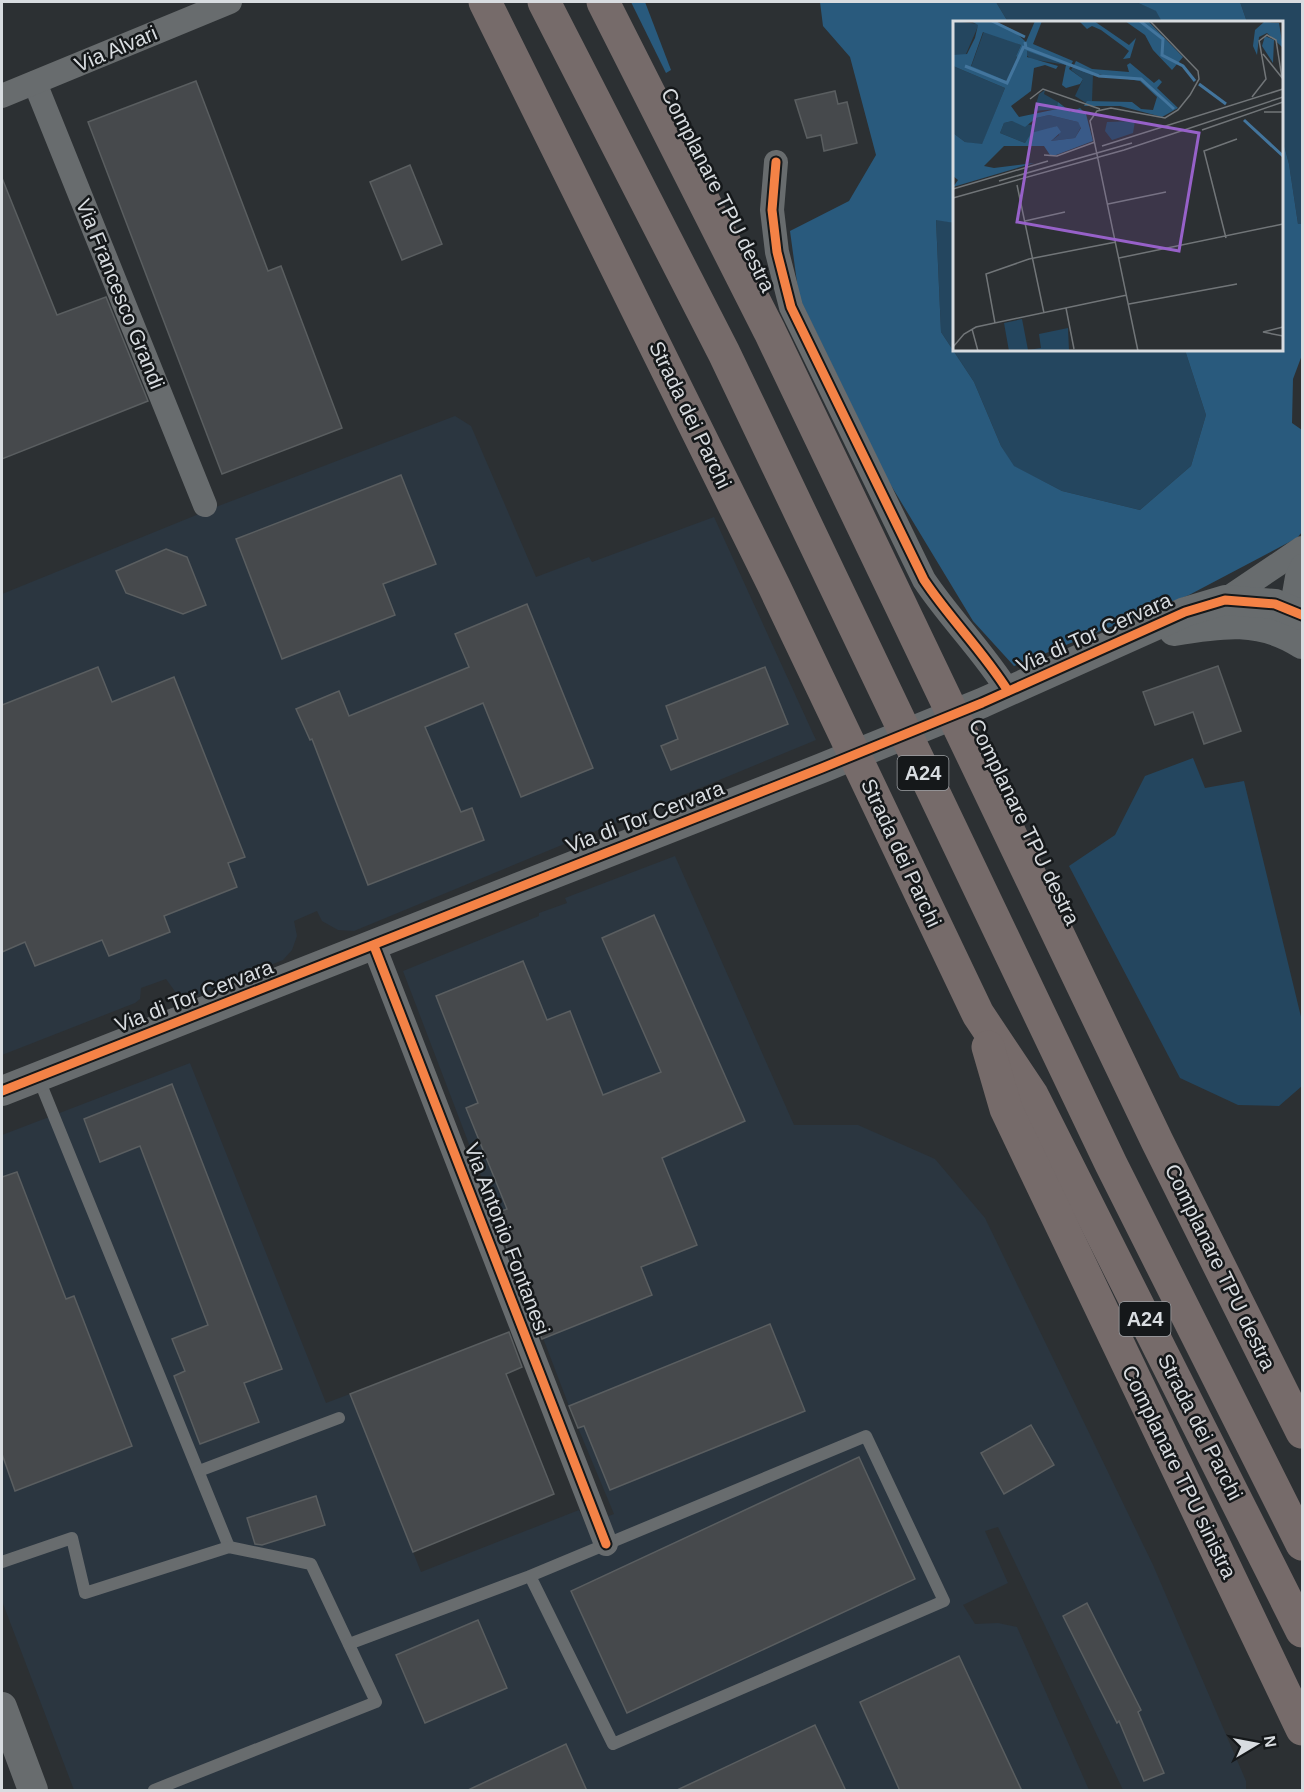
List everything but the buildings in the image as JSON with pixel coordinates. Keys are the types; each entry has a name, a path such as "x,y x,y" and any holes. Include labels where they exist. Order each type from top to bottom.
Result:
{"highway":[{"name":"Strada dei Parchi","path":"485,2 774,585 978,1014 1032,1095 1302,1631"},
{"name":"Strada dei Parchi","path":"544,2 724,353 1111,1164 1302,1544"},
{"name":"Complanare TPU destra","path":"603,2 770,332 1147,1119 1302,1432"},
{"name":"Complanare TPU sinistra","path":"978,1014 1006,1109 1302,1729"}],"street":[{"name":"Via Alvari","path":"2,96 230,2"},
{"name":"Via Francesco Grandi","path":"35,83 205,505"},
{"path":"776,162 772,210 777,252 791,307 924,580 942,608 988,659 995,697"},
{"path":"1225,600 1302,548"},
{"path":"1297,626 1297,577 1302,566"},
{"name":"Via di Tor Cervara","path":"2,1091 822,768 995,697 1185,612 1225,600 1254,601 1297,626"},
{"name":"Via di Tor Cervara","path":"1129,638 1214,625 1297,626"},
{"name":"Via Antonio Fontanesi","path":"374,946 606,1544"},
{"path":"2,1707 9,1750 33,1791"}],"lane":[{"path":"38,1076 229,1547"},
{"path":"199,1471 339,1418"},
{"path":"350,1644 530,1576 866,1436 944,1601 613,1744 530,1576"},
{"path":"2,1562 72,1538 85,1593 229,1547 311,1564 376,1702 154,1791"}],"shaded area":[{"path":"631,2 645,2 671,70 666,73"},
{"path":"820,2 996,2 1007,21 953,21 953,223 936,220 941,332 974,382 1001,446 1014,466 1062,491 1140,510 1191,466 1206,415 1185,351 1283,351 1283,142 1289,164 1298,224 1302,224 1302,355 1293,379 1292,423 1302,430 1302,532 1297,538 1189,595 1014,666 973,621 889,482 799,297 790,231 849,201 876,155 850,57 823,26"},
{"path":"996,2 1136,2 1157,11 1162,21 1007,21"},
{"path":"1136,2 1240,2 1247,21 1161,21 1156,11"},
{"path":"1240,2 1302,2 1302,224 1298,224 1289,164 1283,142 1283,21 1247,21"},
{"path":"936,219 953,223 953,350 941,332"},
{"path":"954,351 1185,351 1206,415 1191,466 1140,510 1062,491 1013,466 1001,446 974,382"},
{"path":"455,416 471,426 536,577 589,557 592,562 714,517 816,740 354,931 338,930 322,921 317,911 294,921 297,936 292,950 283,960 182,1001 166,979 141,988 140,999 135,1003 2,1055 2,594 221,505"},
{"path":"1193,758 1205,788 1244,781 1302,1021 1302,1086 1279,1106 1238,1105 1180,1078 1069,866 1115,835 1145,776"},
{"path":"675,856 794,1125 858,1125 935,1159 985,1218 1153,1565 1246,1781 1246,1790 1123,1790 998,1527 985,1531 1008,1583 963,1605 975,1624 998,1623 1017,1627 1089,1790 74,1790 2,1601 2,1135 190,1063 326,1403 350,1394 421,1572 579,1510 586,1525 614,1514 569,1406 403,971 539,916 539,913 567,903 565,898"}],"cycle path":[{"path":"776,162 772,210 777,252 791,307 924,580 1008,691"},
{"path":"2,1091 822,768 982,703 1185,612 1225,600 1275,604 1302,615"},
{"path":"374,946 606,1544"}]}
